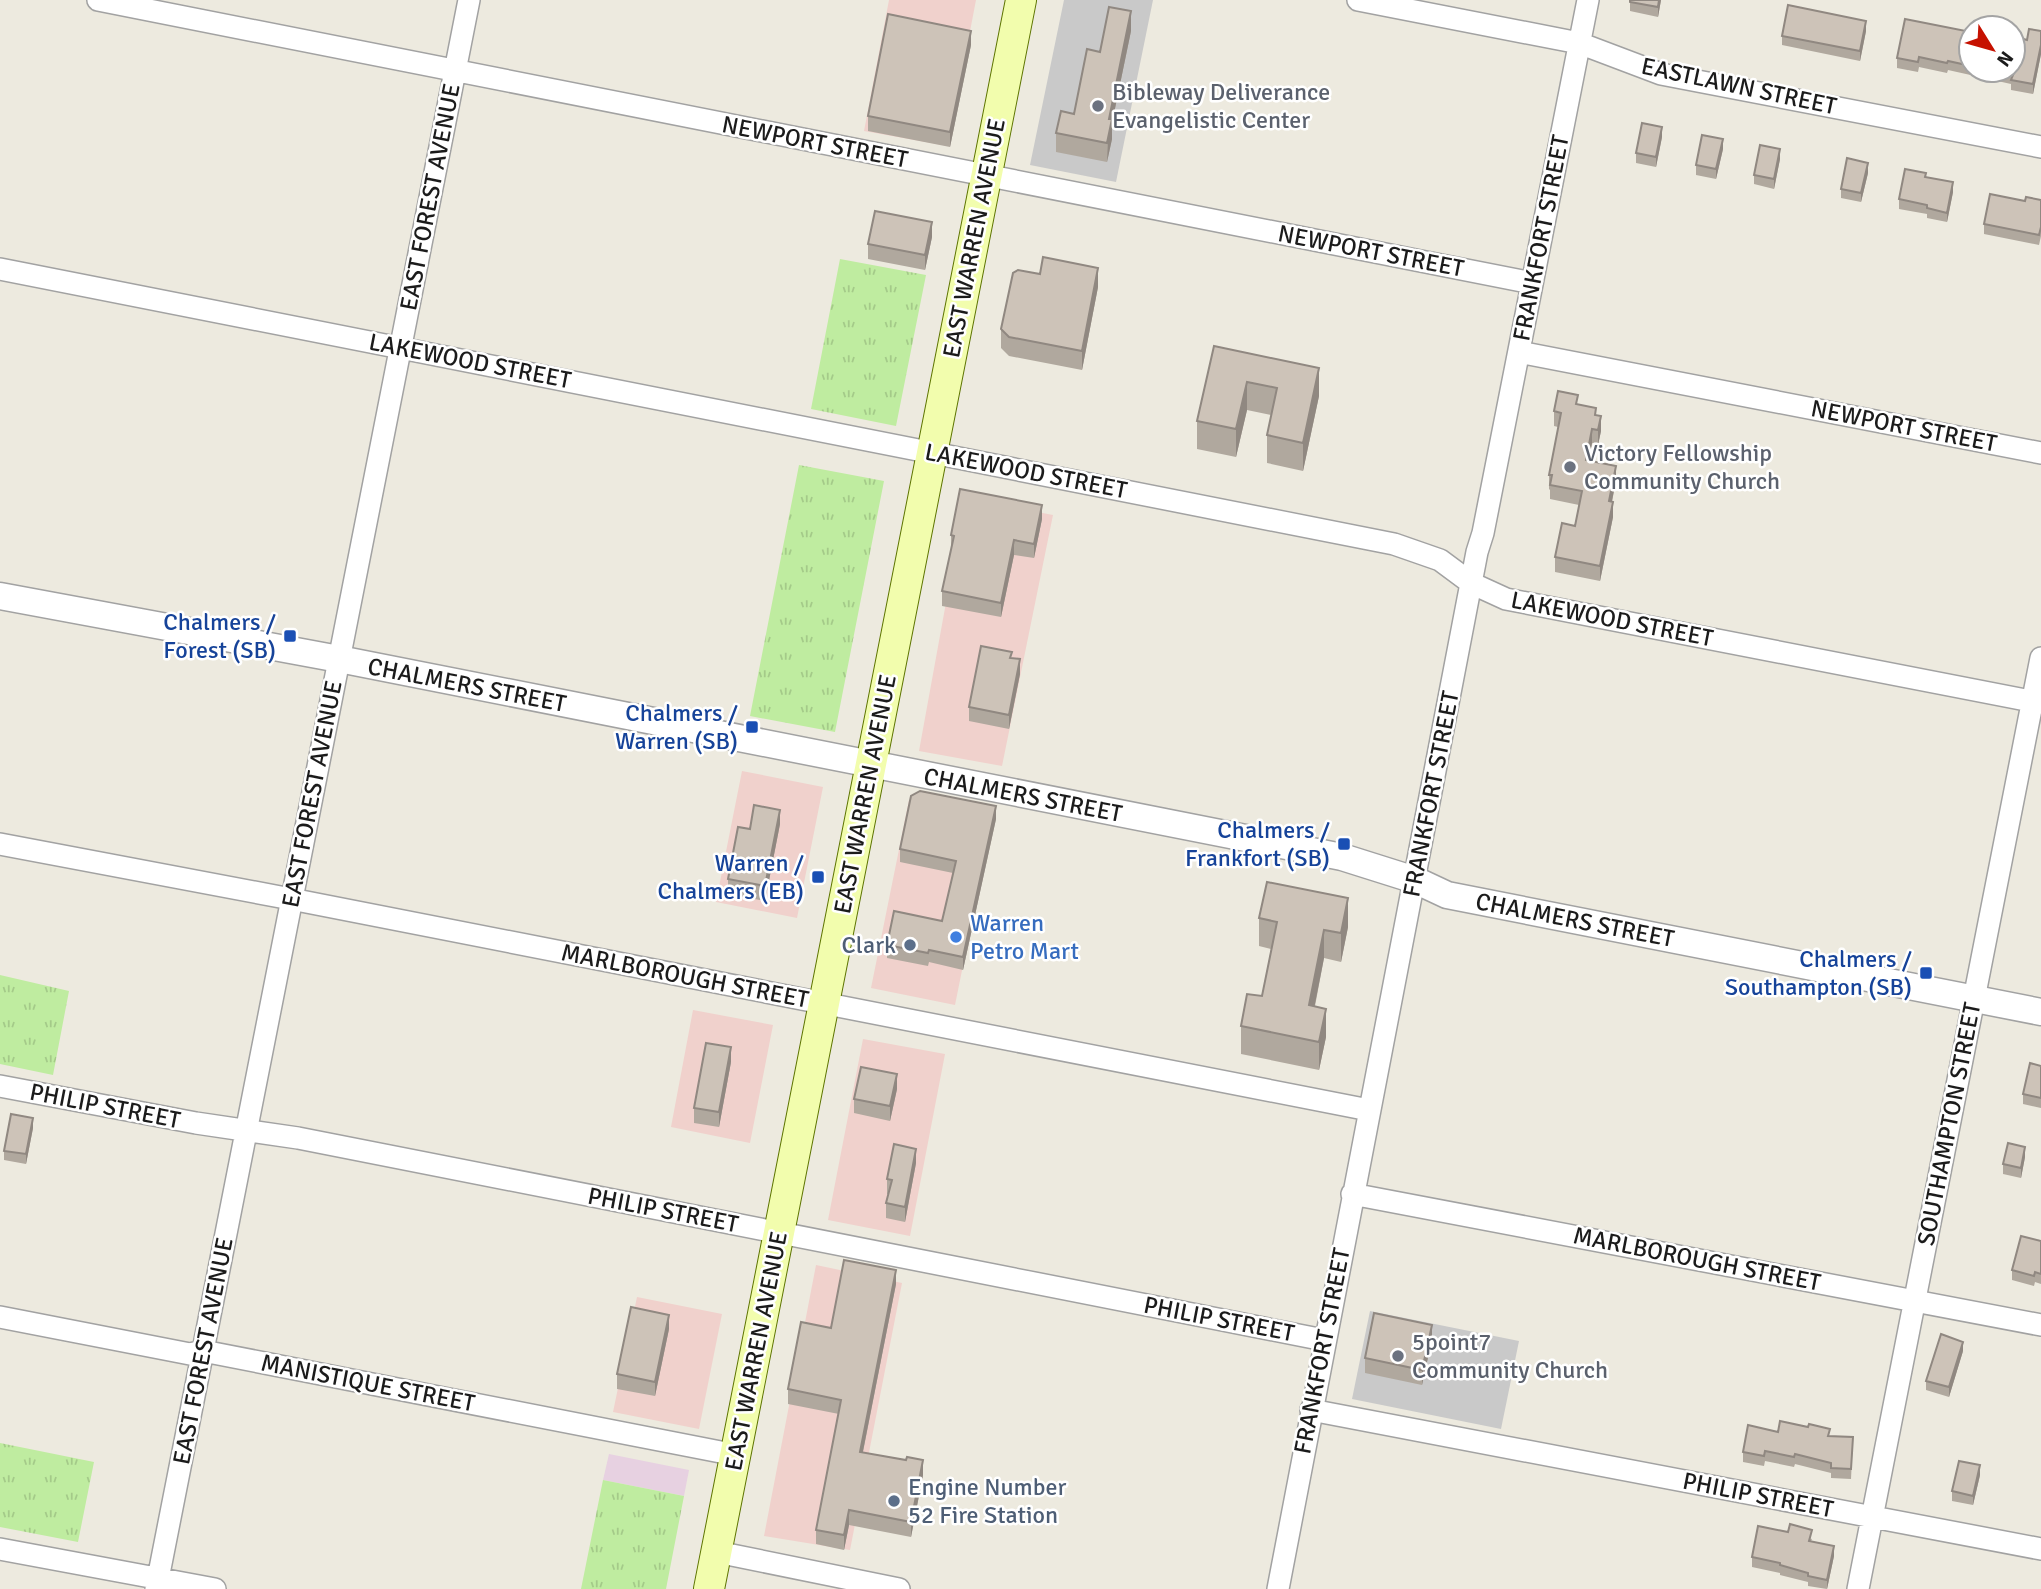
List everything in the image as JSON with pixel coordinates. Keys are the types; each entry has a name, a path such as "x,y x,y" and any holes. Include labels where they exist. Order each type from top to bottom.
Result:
{"main road":[{"name":"EAST WARREN AVENUE","path":"709,1589 1021,0"}],"street":[{"name":"NEWPORT STREET","path":"98,0 1532,283"},
{"name":"EAST FOREST AVENUE","path":"157,1584 469,0"},
{"name":"EASTLAWN STREET","path":"1358,0 1579,43 1661,74 2041,147"},
{"name":"FRANKFORT STREET","path":"1278,1589 1471,583 1588,0"},
{"name":"LAKEWOOD STREET","path":"0,269 1394,544 1440,560 1471,583 1506,599 2037,702"},
{"name":"NEWPORT STREET","path":"1519,352 2041,453"},
{"name":"CHALMERS STREET","path":"0,596 338,659 1342,857 1415,880 1447,895 2041,1012"},
{"name":"SOUTHAMPTON STREET","path":"1858,1589 1974,999 2037,702 2041,658"},
{"name":"MARLBOROUGH STREET","path":"0,844 1369,1110"},
{"name":"PHILIP STREET","path":"0,1086 298,1138 1324,1339"},
{"name":"MARLBOROUGH STREET","path":"1352,1194 2041,1325"},
{"name":"MANISTIQUE STREET","path":"0,1317 190,1353 203,1351 736,1455"},
{"name":"PHILIP STREET","path":"1311,1410 2041,1549"},
{"path":"0,1549 157,1584 215,1589"},
{"path":"717,1552 899,1589"}],"shaded area":[{"path":"889,0 976,0 948,146 864,131"},
{"path":"1064,0 1153,0 1116,182 1030,165"},
{"path":"965,498 1053,515 1002,766 919,751"},
{"path":"742,771 823,787 797,918 716,902"},
{"path":"909,800 993,817 955,1005 871,988"},
{"path":"693,1010 773,1025 750,1143 671,1127"},
{"path":"863,1039 945,1054 910,1236 828,1220"},
{"path":"816,1265 902,1283 850,1550 764,1536"},
{"path":"637,1297 722,1314 699,1429 613,1412"},
{"path":"1370,1311 1519,1341 1501,1429 1352,1399"},
{"path":"609,1454 689,1470 684,1496 603,1480"}],"green space":[{"path":"840,259 926,275 896,426 811,409"},
{"path":"799,465 884,481 835,732 750,716"},
{"path":"0,975 69,991 53,1075 0,1064"},
{"path":"0,1443 94,1462 78,1542 0,1527"},
{"path":"603,1480 684,1496 666,1589 581,1589"}],"building":[{"path":"1630,0 1659,0 1658,7"},
{"path":"1788,5 1866,21 1860,51 1782,36"},
{"name":"Bibleway Deliverance Evangelistic Center","path":"1109,7 1131,11 1109,119 1112,119 1107,143 1056,133 1061,111 1074,114 1087,49 1100,52"},
{"path":"888,14 971,31 950,132 868,116"},
{"path":"1905,19 1957,29 1957,63 1919,57 1918,62 1897,58"},
{"path":"2029,29 2041,31 2033,84 2027,83"},
{"path":"1642,123 1662,127 1656,157 1636,153"},
{"path":"1702,135 1723,139 1716,169 1696,165"},
{"path":"1760,145 1780,149 1774,179 1754,175"},
{"path":"1847,158 1868,163 1861,193 1841,189"},
{"path":"1905,169 1926,173 1925,177 1953,182 1947,213 1899,199"},
{"path":"1990,194 2025,201 2026,197 2041,200 2039,235 1984,224"},
{"path":"875,211 932,222 925,255 868,244"},
{"path":"1043,257 1098,268 1082,351 1009,337 1001,329 1013,273 1018,270 1040,274"},
{"path":"1214,346 1319,368 1303,443 1267,435 1277,388 1247,382 1236,429 1197,421"},
{"path":"1558,391 1578,395 1576,404 1596,408 1595,415 1601,416 1598,430 1592,429 1586,460 1616,466 1609,501 1613,502 1600,566 1555,557 1562,523 1575,526 1582,491 1550,485 1552,475 1549,475 1561,413 1554,411"},
{"path":"960,489 1042,505 1034,544 1014,540 1001,603 942,591 954,536 951,535"},
{"path":"981,646 1012,652 1010,658 1020,659 1009,715 969,707"},
{"path":"920,791 996,806 963,957 887,945 894,911 942,921 956,861 900,849 911,796"},
{"path":"754,805 780,810 765,886 728,879 738,827 750,829"},
{"path":"1267,882 1348,898 1341,933 1324,930 1309,1005 1326,1009 1319,1042 1241,1026 1247,994 1262,996 1277,922 1259,918"},
{"path":"706,1043 731,1047 719,1112 694,1108"},
{"path":"2030,1063 2041,1066 2041,1098 2023,1094"},
{"path":"861,1067 897,1074 890,1106 854,1099"},
{"path":"11,1114 33,1118 26,1154 4,1151"},
{"path":"2008,1143 2025,1147 2021,1168 2003,1164"},
{"path":"894,1144 916,1149 905,1207 886,1203 892,1180 887,1179"},
{"path":"2021,1236 2041,1241 2041,1274 2035,1272 2034,1276 2012,1270"},
{"path":"844,1260 896,1270 860,1452 906,1460 907,1457 923,1460 911,1522 849,1510 844,1535 816,1530 841,1400 788,1389 801,1322 831,1328"},
{"path":"631,1307 669,1315 655,1382 617,1374"},
{"name":"5point7 Community Church","path":"1374,1313 1432,1325 1422,1370 1365,1358"},
{"path":"1941,1334 1963,1342 1949,1387 1926,1381"},
{"path":"1780,1421 1830,1429 1828,1436 1853,1437 1851,1469 1831,1468 1831,1463 1795,1454 1794,1457 1765,1451 1764,1456 1743,1452 1748,1425 1778,1432"},
{"path":"1959,1461 1980,1465 1973,1496 1952,1491"},
{"path":"1790,1524 1812,1530 1809,1541 1834,1546 1827,1580 1808,1576 1808,1573 1780,1563 1752,1557 1758,1526 1788,1532"}],"place":[{"name":"Bibleway Deliverance Evangelistic Center","path":"1098,106"},
{"name":"Victory Fellowship Community Church","path":"1570,467"},
{"name":"Chalmers / Forest (SB)","path":"290,636"},
{"name":"Chalmers / Warren (SB)","path":"752,727"},
{"name":"Chalmers / Frankfort (SB)","path":"1344,844"},
{"name":"Warren / Chalmers (EB)","path":"818,877"},
{"name":"Warren Petro Mart","path":"956,937"},
{"name":"Clark","path":"910,945"},
{"name":"Chalmers / Southampton (SB)","path":"1926,973"},
{"name":"5point7 Community Church","path":"1398,1356"},
{"name":"Engine Number 52 Fire Station","path":"894,1501"}]}
